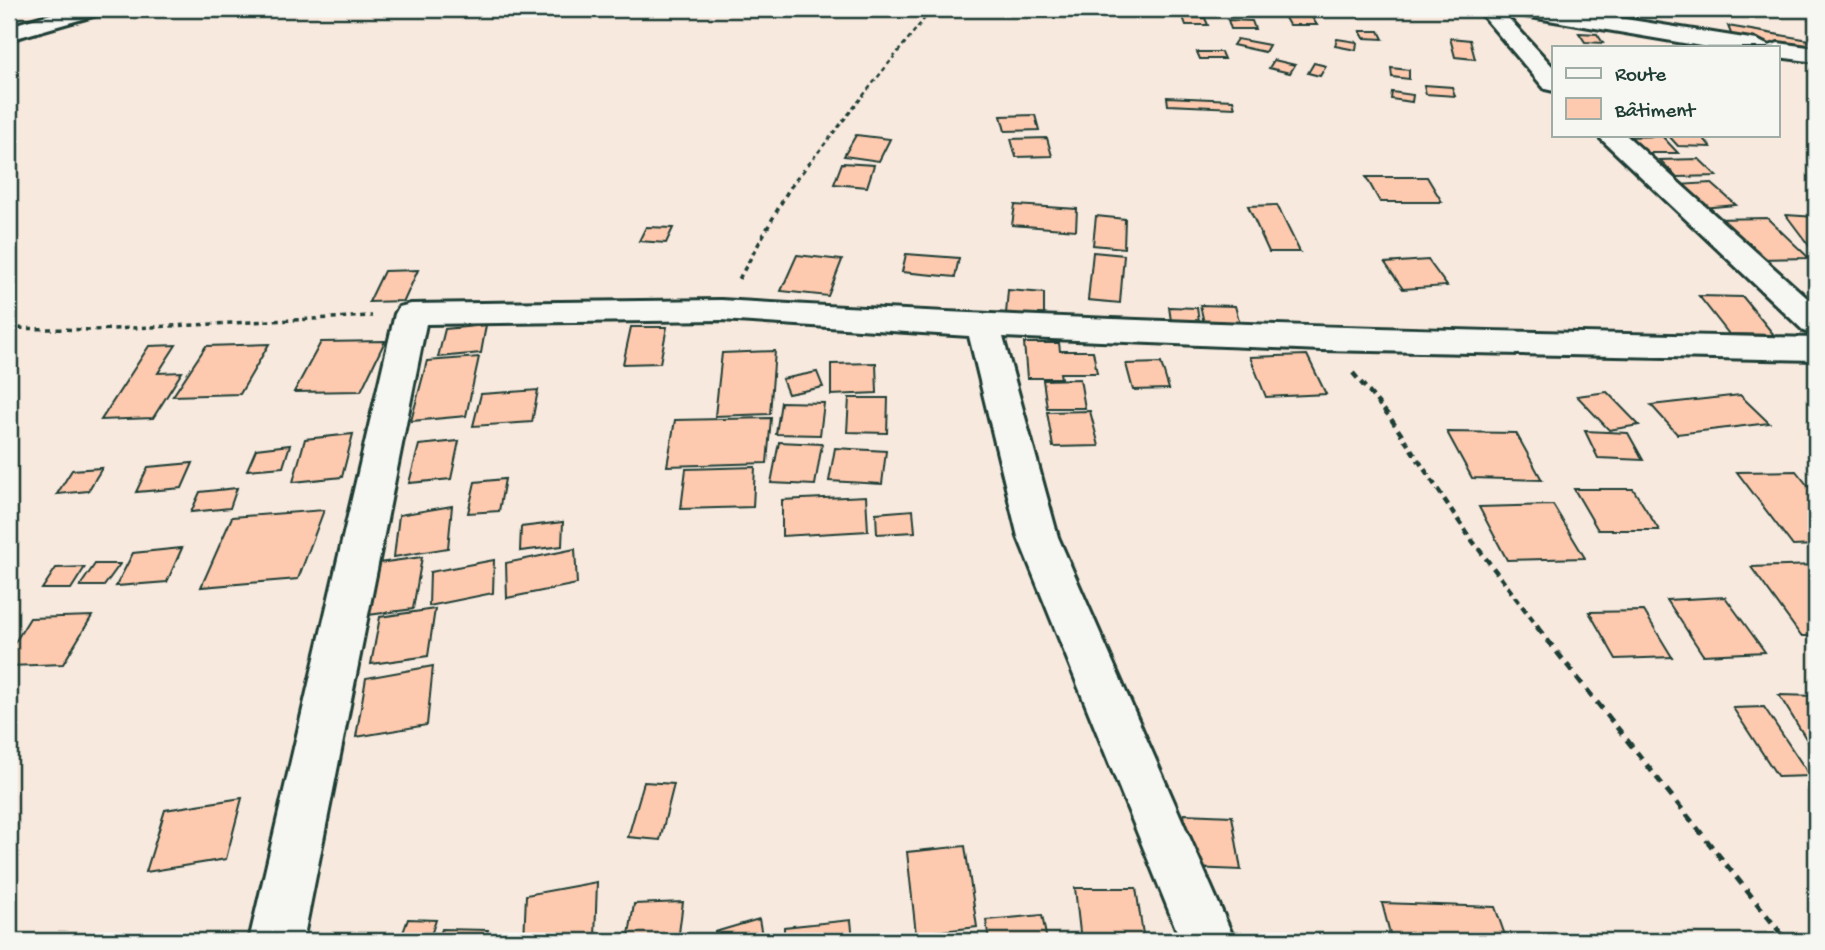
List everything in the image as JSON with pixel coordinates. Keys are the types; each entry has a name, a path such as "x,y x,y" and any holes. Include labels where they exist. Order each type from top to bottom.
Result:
{"street":[{"path":"9,33 92,9"},
{"path":"1488,9 1552,82"},
{"path":"1525,9 1670,36 1749,46"},
{"path":"1780,50 1816,55"},
{"path":"1610,136 1816,324"},
{"path":"276,941 411,314 721,310 983,326 1321,339 1816,349"},
{"path":"983,326 1038,537 1208,941"}],"path":[{"path":"721,310 789,190 932,9"},
{"path":"9,328 92,330 411,314"},
{"path":"1321,339 1372,393 1454,517 1579,683 1787,941"}],"building":[{"path":"1613,9 1636,12 1636,23 1613,19"},
{"path":"1284,16 1311,16 1317,25 1289,25"},
{"path":"1183,17 1205,18 1208,25 1186,25"},
{"path":"1228,20 1252,21 1255,29 1231,29"},
{"path":"1728,26 1809,40 1815,51 1780,46 1734,41"},
{"path":"1360,31 1379,31 1383,39 1364,38"},
{"path":"1579,33 1597,34 1603,43 1585,42"},
{"path":"1450,38 1470,40 1475,59 1455,57"},
{"path":"1237,39 1269,45 1265,52 1233,45"},
{"path":"1337,39 1357,42 1356,50 1335,46"},
{"path":"1197,52 1221,52 1224,59 1200,59"},
{"path":"1274,60 1295,65 1290,73 1269,68"},
{"path":"1314,63 1326,66 1320,76 1308,73"},
{"path":"1391,68 1409,70 1409,79 1392,77"},
{"path":"1424,85 1452,87 1455,96 1426,94"},
{"path":"1392,92 1413,95 1412,102 1391,99"},
{"path":"1167,97 1233,100 1235,108 1168,105"},
{"path":"1035,115 1039,130 1005,131 1001,116"},
{"path":"856,135 890,139 879,161 844,156"},
{"path":"1662,136 1678,153 1639,153 1624,137"},
{"path":"1669,136 1702,136 1711,147 1678,146"},
{"path":"1047,138 1052,156 1016,157 1011,139"},
{"path":"1699,159 1717,176 1677,177 1660,160"},
{"path":"842,163 874,165 867,187 834,184"},
{"path":"1366,177 1427,177 1442,202 1380,202"},
{"path":"1711,183 1736,205 1702,208 1677,185"},
{"path":"1015,205 1077,209 1076,230 1012,225"},
{"path":"1277,205 1300,252 1269,252 1248,206"},
{"path":"1786,215 1816,217 1816,255"},
{"path":"1096,216 1125,219 1124,248 1093,245"},
{"path":"1767,218 1809,258 1754,259 1714,219"},
{"path":"646,227 673,228 666,243 639,241"},
{"path":"1093,252 1124,255 1120,303 1088,300"},
{"path":"906,254 959,258 955,277 902,272"},
{"path":"797,255 842,260 828,296 781,291"},
{"path":"1428,260 1447,286 1403,289 1385,263"},
{"path":"418,270 404,301 369,302 384,271"},
{"path":"1008,290 1044,293 1044,316 1006,314"},
{"path":"1699,296 1743,297 1774,335 1729,334"},
{"path":"1200,305 1235,306 1240,324 1204,323"},
{"path":"1169,307 1197,308 1199,321 1171,321"},
{"path":"486,325 481,353 438,357 445,329"},
{"path":"631,327 667,327 660,363 623,364"},
{"path":"385,341 361,391 294,392 321,342"},
{"path":"1024,343 1059,343 1060,351 1093,351 1097,373 1060,373 1061,378 1027,378"},
{"path":"269,344 240,394 173,396 206,346"},
{"path":"176,345 158,373 182,372 153,418 101,420 149,346"},
{"path":"775,351 770,414 715,416 722,353"},
{"path":"1307,355 1326,394 1266,397 1250,357"},
{"path":"479,357 466,416 411,421 427,361"},
{"path":"876,363 877,393 831,395 831,364"},
{"path":"1161,363 1169,389 1133,390 1126,364"},
{"path":"817,372 823,387 788,394 782,379"},
{"path":"1080,379 1085,408 1047,408 1043,380"},
{"path":"538,390 532,422 473,426 481,394"},
{"path":"1607,392 1639,425 1609,430 1577,396"},
{"path":"1740,395 1769,423 1677,434 1651,405"},
{"path":"849,398 888,398 887,433 847,432"},
{"path":"781,402 824,403 820,435 776,434"},
{"path":"1090,411 1099,446 1053,447 1047,412"},
{"path":"771,418 767,463 667,466 675,420"},
{"path":"1585,431 1628,433 1643,460 1598,458"},
{"path":"1447,432 1516,433 1542,480 1472,478"},
{"path":"353,434 342,477 293,482 305,439"},
{"path":"459,441 451,479 409,483 419,445"},
{"path":"779,442 822,444 815,485 771,483"},
{"path":"290,445 283,467 247,470 256,449"},
{"path":"835,448 886,451 882,484 829,481"},
{"path":"193,463 182,488 136,492 148,467"},
{"path":"755,467 753,507 681,509 686,469"},
{"path":"102,468 88,491 57,494 72,470"},
{"path":"1796,471 1816,496 1816,545 1793,546 1737,472"},
{"path":"505,479 499,511 468,513 475,482"},
{"path":"237,488 230,508 191,512 200,492"},
{"path":"1574,489 1633,489 1659,530 1598,530"},
{"path":"866,496 868,531 782,536 782,500"},
{"path":"1553,505 1585,558 1507,560 1479,507"},
{"path":"452,506 448,548 394,557 399,515"},
{"path":"324,510 298,579 201,587 232,517"},
{"path":"913,510 915,532 877,534 876,513"},
{"path":"563,522 562,546 520,551 521,527"},
{"path":"182,548 167,582 116,586 133,553"},
{"path":"575,549 577,584 507,598 506,563"},
{"path":"422,557 413,609 368,615 379,563"},
{"path":"494,560 493,593 429,606 430,572"},
{"path":"95,564 120,564 104,586 80,586"},
{"path":"1816,565 1816,636 1801,636 1751,567"},
{"path":"85,567 71,589 42,589 56,568"},
{"path":"1725,597 1765,652 1703,655 1667,600"},
{"path":"435,609 428,656 371,664 380,617"},
{"path":"1644,611 1672,657 1616,659 1589,612"},
{"path":"92,616 63,664 9,666 9,652 30,618"},
{"path":"433,666 427,725 356,737 366,678"},
{"path":"1779,695 1816,696 1816,753 1815,753"},
{"path":"1764,707 1810,776 1778,777 1733,708"},
{"path":"644,782 674,784 660,840 628,837"},
{"path":"242,798 226,859 146,872 165,810"},
{"path":"1184,814 1232,816 1241,870 1192,868"},
{"path":"965,846 977,927 916,934 907,852"},
{"path":"597,882 595,938 576,941 524,941 526,895"},
{"path":"1075,888 1136,888 1144,941 1081,941"},
{"path":"683,902 678,941 628,941 634,904"},
{"path":"1382,903 1495,907 1507,941 1392,941"},
{"path":"1042,915 1047,941 989,941 986,920"},
{"path":"408,919 436,920 429,941 400,941"},
{"path":"759,919 763,941 716,941 715,932"},
{"path":"851,920 853,941 784,941 784,927"},
{"path":"442,929 488,930 485,941 438,941"}]}
